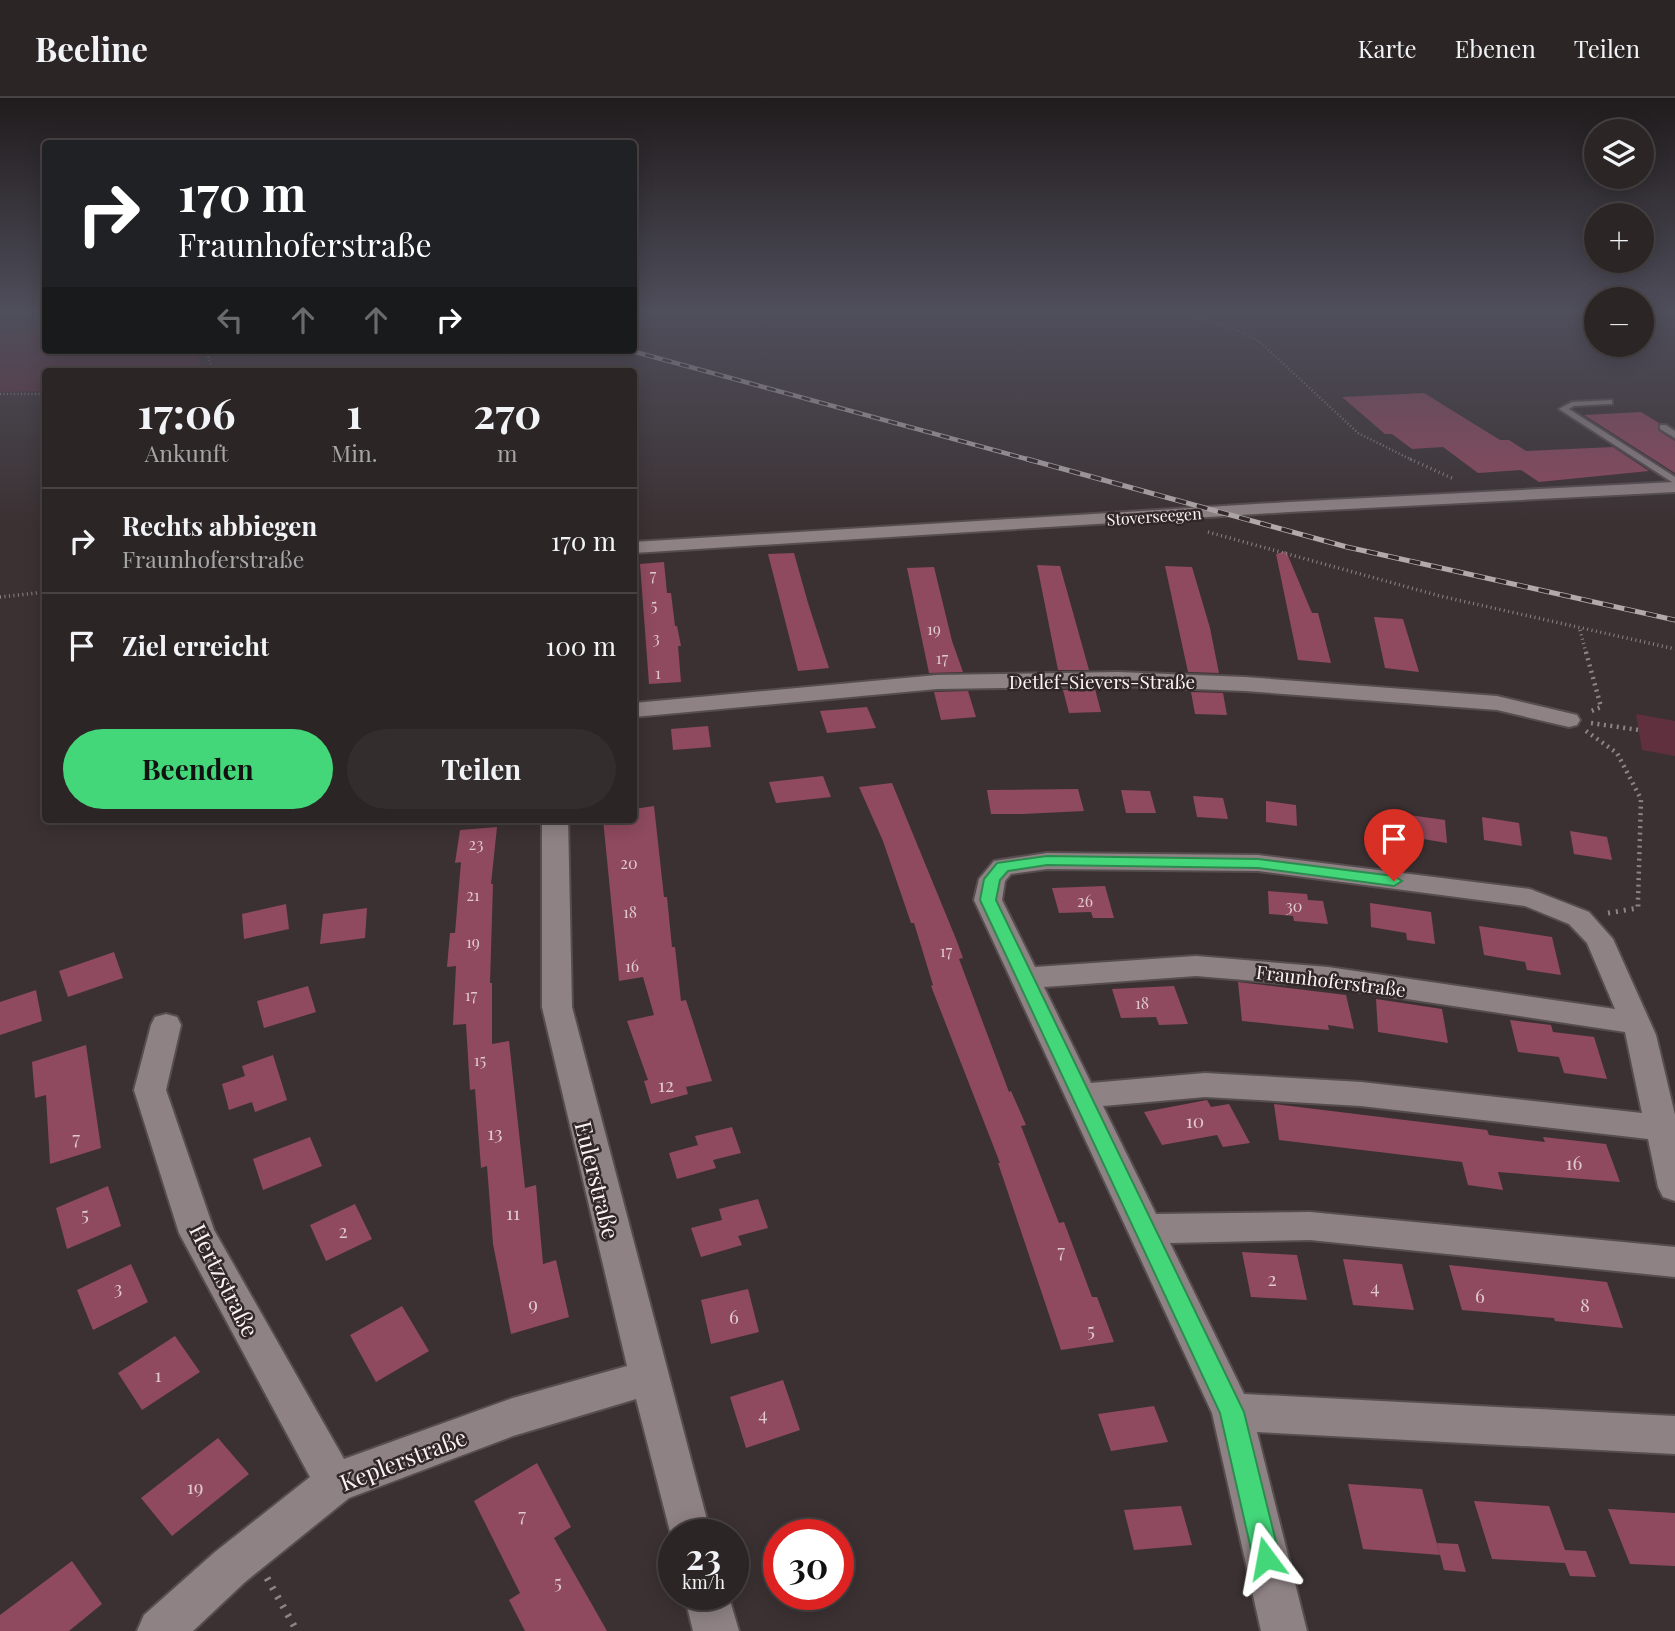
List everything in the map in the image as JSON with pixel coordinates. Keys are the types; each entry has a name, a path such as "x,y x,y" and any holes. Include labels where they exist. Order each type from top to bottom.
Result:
{"street":[{"name":"Stoverseegen","path":"637,548 1675,487"},
{"name":"Detlef-Sievers-Straße","path":"637,710 925,683 1118,679 1245,684 1497,703 1569,720"},
{"name":"Eulerstraße","path":"555,823 557,1007 686,1519"},
{"path":"1284,1631 1232,1412 988,900 992,879 1003,867 1047,860 1258,863 1530,898 1579,918 1598,939 1641,1035 1675,1187"},
{"name":"Fraunhoferstraße","path":"1025,978 1196,966 1328,977 1635,1023"},
{"name":"Hertzstraße","path":"166,1025 150,1090 198,1233 335,1483"},
{"path":"1081,1096 1205,1085 1361,1094 1662,1128"},
{"path":"1145,1229 1310,1226 1675,1262"},
{"name":"Keplerstraße","path":"160,1631 251,1550 335,1483 513,1417 648,1377"},
{"path":"1232,1412 1675,1435"},
{"path":"710,1610 716,1631"}],"lane":[{"path":"1609,402 1572,404 1563,409 1675,481"},
{"path":"1663,428 1675,435"}],"path":[{"path":"1304,383 1358,433 1376,444 1497,497"},
{"path":"0,394 42,394"},
{"path":"1162,515 1318,567 1580,630 1675,649"},
{"path":"0,597 42,592"},
{"path":"1569,720 1601,707 1580,630"},
{"path":"1569,720 1639,730"},
{"path":"1569,720 1617,753 1641,799 1638,908 1579,918"},
{"path":"251,1550 297,1631"}],"shaded area":[{"path":"0,383 42,383 42,391 0,392"},
{"path":"1636,714 1675,721 1675,756 1642,750"}],"building":[{"path":"1424,393 1500,440 1509,440 1526,451 1613,447 1649,471 1539,482 1521,470 1478,473 1443,447 1412,449 1392,434 1385,434 1342,397"},
{"path":"1641,412 1659,423 1659,431 1675,441 1675,473 1584,415"},
{"path":"1286,551 1312,613 1318,613 1331,663 1298,660 1276,554"},
{"path":"794,553 829,668 798,671 768,554"},
{"path":"664,562 667,593 671,593 675,626 681,646 678,646 681,682 649,684 640,564"},
{"path":"1037,565 1060,566 1089,670 1058,670"},
{"path":"1165,566 1192,567 1210,628 1219,673 1188,672"},
{"path":"934,567 952,641 963,672 929,673 907,568"},
{"path":"1374,617 1403,619 1419,672 1385,668"},
{"path":"1095,689 1101,712 1069,713 1063,690"},
{"path":"968,691 976,717 941,720 934,692"},
{"path":"1191,692 1223,693 1227,715 1195,714"},
{"path":"867,707 876,728 827,733 820,711"},
{"path":"708,726 711,747 673,750 671,729"},
{"path":"823,776 831,797 776,803 769,782"},
{"path":"892,783 956,939 963,958 959,959 1009,1092 1011,1091 1026,1125 1021,1126 1059,1223 1064,1222 1092,1297 1097,1297 1114,1342 1061,1350 1000,1163 931,986 933,985 914,923 911,923 883,841 859,787"},
{"path":"1078,789 1084,811 1023,814 991,814 987,790"},
{"path":"1121,790 1150,791 1156,813 1126,813"},
{"path":"1193,796 1223,798 1228,819 1197,817"},
{"path":"1266,801 1296,805 1297,826 1266,822"},
{"path":"654,806 664,897 667,897 681,1001 686,1000 712,1081 686,1087 688,1094 651,1104 644,1081 648,1080 627,1021 654,1015 643,977 619,981 603,823 637,823 637,809"},
{"path":"1409,815 1445,820 1447,843 1411,837"},
{"path":"1482,817 1519,823 1522,846 1484,840"},
{"path":"497,827 491,884 492,1044 509,1041 525,1188 536,1185 543,1264 556,1260 569,1317 511,1334 493,1244 487,1166 481,1168 475,1089 470,1090 466,1024 453,1025 456,966 447,967 450,933 455,933 461,862 455,863 460,830"},
{"path":"1570,831 1607,837 1612,860 1574,854"},
{"path":"1105,886 1114,918 1093,918 1091,912 1059,913 1052,888"},
{"path":"1268,891 1307,894 1308,900 1323,901 1328,924 1294,921 1293,916 1269,914"},
{"path":"1370,903 1431,912 1435,944 1407,940 1406,933 1371,927"},
{"path":"286,904 289,929 244,939 242,914"},
{"path":"367,908 365,938 320,944 323,914"},
{"path":"1479,926 1552,937 1561,975 1527,970 1525,962 1484,955"},
{"path":"114,952 123,978 68,997 59,971"},
{"path":"1238,982 1346,995 1354,1029 1328,1025 1329,1030 1242,1021"},
{"path":"308,986 316,1012 264,1028 257,1001"},
{"path":"1174,986 1188,1024 1159,1025 1156,1017 1121,1018 1112,989"},
{"path":"36,990 42,1021 0,1035 0,1002"},
{"path":"1376,999 1442,1009 1448,1043 1378,1032"},
{"path":"1510,1020 1551,1025 1553,1032 1594,1037 1607,1079 1564,1073 1559,1057 1518,1052"},
{"path":"86,1045 101,1148 50,1164 46,1095 35,1098 32,1062"},
{"path":"273,1055 287,1100 255,1112 252,1102 229,1110 222,1084 245,1076 242,1066"},
{"path":"1207,1100 1211,1107 1229,1104 1250,1143 1223,1147 1217,1135 1162,1145 1144,1112"},
{"path":"1274,1104 1487,1130 1489,1135 1545,1142 1543,1137 1606,1144 1620,1182 1498,1172 1503,1190 1468,1185 1462,1162 1279,1140"},
{"path":"732,1127 741,1153 713,1160 716,1168 677,1179 669,1153 698,1145 695,1136"},
{"path":"310,1137 322,1166 263,1190 253,1159"},
{"path":"108,1186 121,1226 67,1249 56,1208"},
{"path":"758,1199 768,1228 738,1236 742,1245 701,1257 691,1228 722,1220 719,1209"},
{"path":"355,1204 372,1239 326,1261 310,1225"},
{"path":"1242,1252 1297,1255 1307,1300 1251,1297"},
{"path":"1343,1259 1402,1264 1414,1310 1353,1305"},
{"path":"131,1264 148,1302 93,1330 77,1290"},
{"path":"1449,1265 1607,1282 1623,1328 1555,1321 1554,1318 1462,1310"},
{"path":"748,1289 759,1332 711,1344 701,1300"},
{"path":"402,1306 429,1351 376,1382 350,1335"},
{"path":"175,1336 200,1372 142,1410 118,1373"},
{"path":"783,1380 800,1430 746,1448 730,1397"},
{"path":"1154,1406 1168,1442 1111,1451 1098,1414"},
{"path":"218,1438 249,1474 172,1536 141,1498"},
{"path":"537,1463 571,1527 554,1538 607,1631 525,1631 509,1600 520,1593 474,1501"},
{"path":"1348,1484 1422,1489 1440,1555 1363,1549"},
{"path":"1474,1501 1549,1506 1565,1550 1586,1551 1596,1577 1570,1576 1565,1563 1492,1559"},
{"path":"1181,1506 1192,1545 1134,1550 1124,1510"},
{"path":"1608,1509 1675,1513 1675,1566 1630,1564"},
{"path":"1437,1543 1458,1544 1466,1572 1444,1570"},
{"path":"72,1561 102,1604 69,1631 0,1631 0,1615"}],"railway":[{"path":"747,383 1034,461"},
{"path":"1027,459 1347,547 1675,620"}],"route":[{"path":"1266,1558 1232,1412 988,900 992,879 1003,867 1047,860 1258,863 1394,881"}]}
